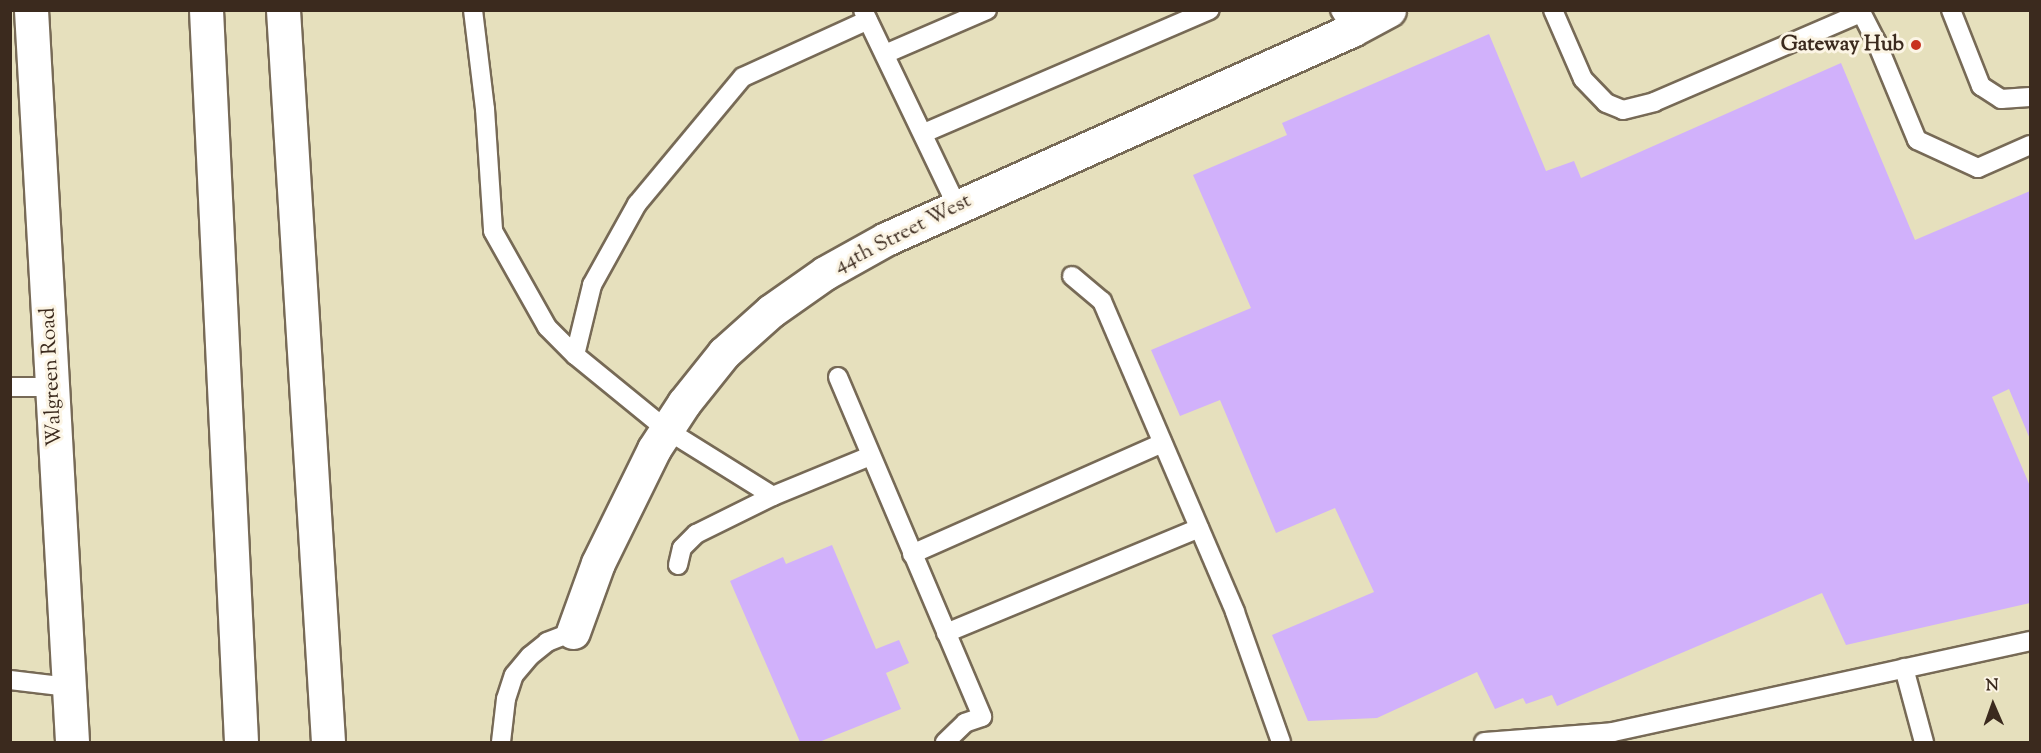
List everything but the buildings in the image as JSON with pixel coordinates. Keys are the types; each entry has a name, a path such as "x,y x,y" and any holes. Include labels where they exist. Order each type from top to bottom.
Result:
{"main road":[{"name":"Walgreen Road","path":"31,10 72,742"},
{"path":"206,10 241,742"},
{"path":"283,10 328,742"},
{"name":"44th Street West","path":"573,632 603,553 654,449 724,353 771,311 825,273 886,238 1346,20 1389,10"}],"lane":[{"path":"473,10 485,109 493,231 547,327 575,355 667,430 773,496"},
{"path":"885,54 987,10"},
{"path":"924,133 1210,10"},
{"path":"1553,10 1584,79 1606,103 1623,110 1654,102 1860,12 1876,41 1917,140 1978,168 2031,145"},
{"path":"1951,10 1982,86 2001,99 2031,97"},
{"path":"575,355 592,285 637,204 743,77 866,15 957,206"},
{"path":"1072,276 1102,301 1235,612 1281,742"},
{"path":"838,377 982,717 965,723 945,742"},
{"path":"10,387 52,387"},
{"path":"912,554 1163,443"},
{"path":"678,565 682,548 696,534 773,496 870,456"},
{"path":"946,633 1199,528"},
{"path":"501,742 506,699 514,675 530,656 547,642 573,632"},
{"path":"1484,742 1613,732 2031,641"},
{"path":"1904,668 1924,742"},
{"path":"10,680 69,687"}],"place":[{"name":"Gateway Hub","path":"1916,45"}]}
